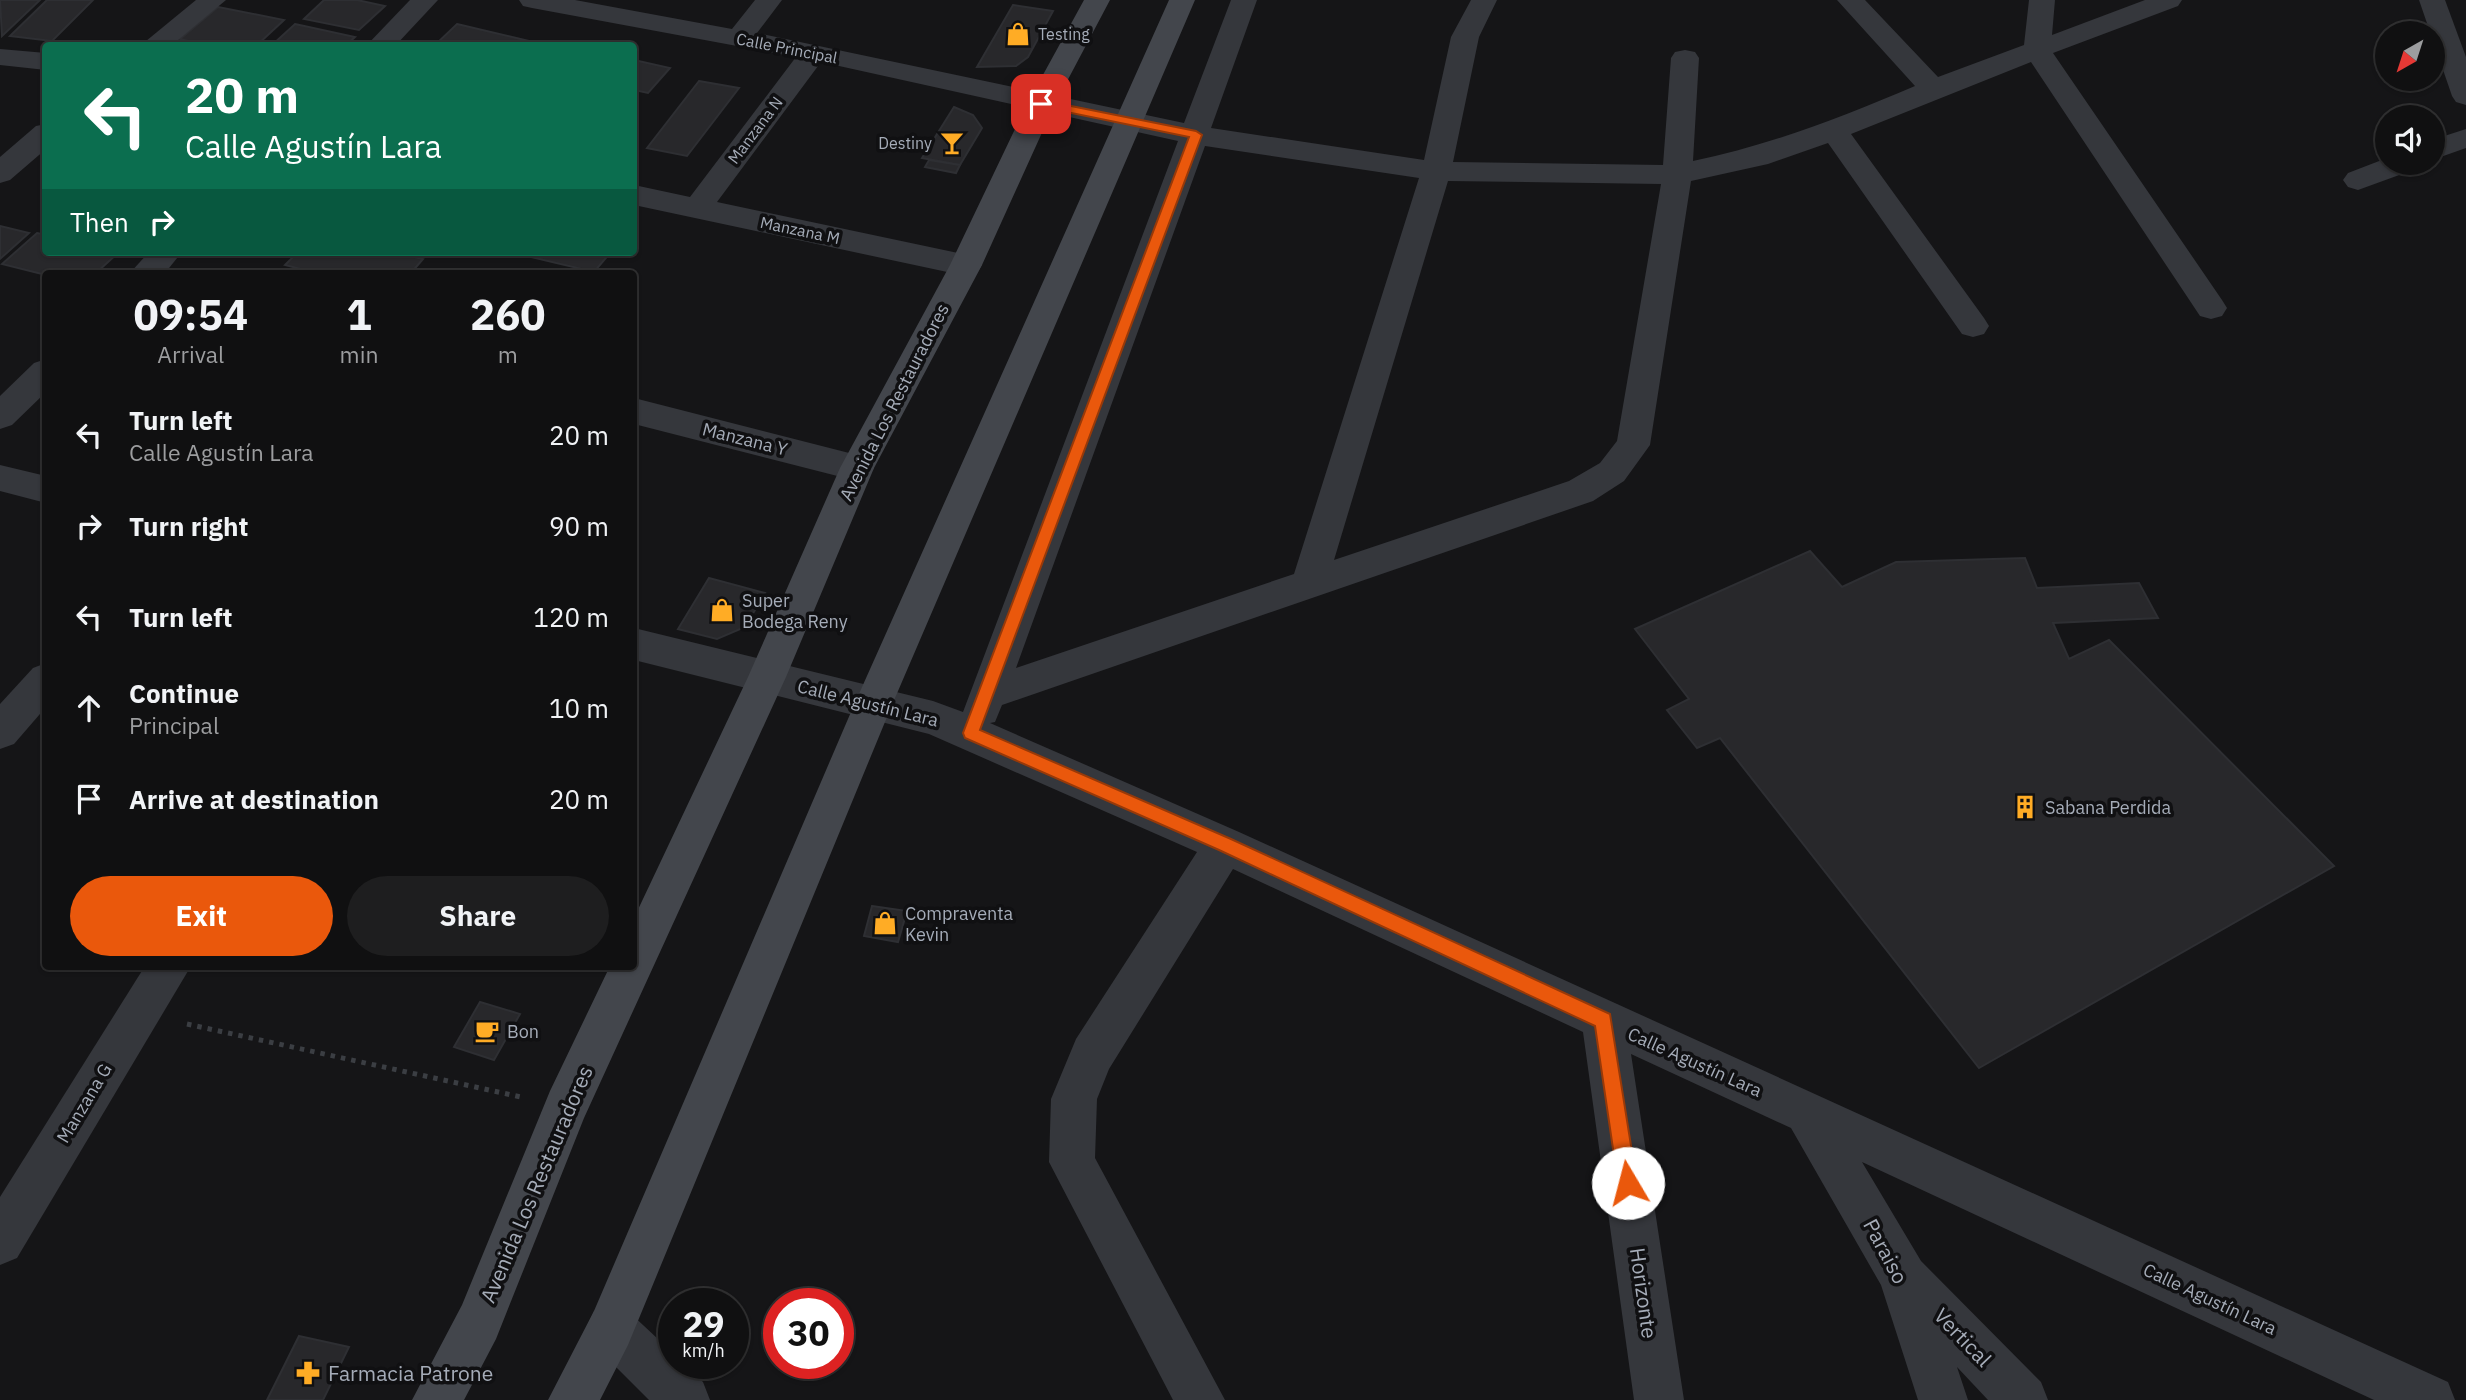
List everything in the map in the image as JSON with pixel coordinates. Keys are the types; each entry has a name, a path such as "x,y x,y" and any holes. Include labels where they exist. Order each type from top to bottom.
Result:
{"street":[{"path":"158,42 213,0"},
{"path":"383,42 425,0"},
{"name":"Calle Principal","path":"532,0 814,52 1041,104 1196,135 1436,171 1678,174 1758,157 1834,131 1933,89 2169,0"},
{"path":"739,38 769,0"},
{"name":"Avenida Los Restauradores","path":"637,955 767,677 857,468 966,265 1041,104 1097,0"},
{"path":"573,1400 611,1328 873,705 1182,0"},
{"path":"971,733 1196,135 1244,0"},
{"path":"1309,584 1436,171 1465,37 1484,0"},
{"path":"1850,0 1933,89"},
{"path":"2042,0 2037,50 2211,308"},
{"path":"2432,0 2466,96"},
{"name":"Manzana N","path":"696,208 814,52"},
{"path":"0,57 42,62"},
{"path":"987,694 1581,491 1612,472 1633,445 1678,174 1685,58"},
{"path":"1834,131 1973,326"},
{"path":"0,173 42,136"},
{"path":"2445,146 2466,138"},
{"path":"2358,180 2375,174"},
{"name":"Manzana M","path":"637,196 966,265"},
{"path":"149,270 163,256"},
{"path":"0,416 42,375"},
{"name":"Manzana Y","path":"637,412 857,468"},
{"path":"0,478 42,490"},
{"name":"Calle Agustín Lara","path":"637,645 933,718 971,733 1225,845 2430,1400"},
{"path":"0,732 42,684"},
{"path":"1200,1400 1072,1162 1074,1099 1092,1055 1225,845"},
{"name":"Manzana G","path":"0,1241 166,970"},
{"name":"Avenida Los Restauradores","path":"437,1400 479,1322 566,1107 630,970"},
{"name":"Horizonte","path":"1604,1021 1659,1400"},
{"name":"Paraiso","path":"1807,1113 1902,1274 1943,1400"},
{"name":"Vertical","path":"1902,1274 2023,1400"},
{"path":"611,1328 685,1400"}],"path":[{"path":"139,1013 566,1107"}],"building":[{"path":"0,0 40,0 2,36"},
{"path":"47,0 93,0 52,41 10,36"},
{"path":"324,0 357,0 385,6 359,30 304,19"},
{"name":"Testing","path":"1013,5 1053,11 1028,57 1016,66 977,67"},
{"path":"218,7 284,20 260,42 192,42 180,39"},
{"path":"295,24 355,37 349,42 275,42"},
{"path":"457,24 533,42 438,42"},
{"path":"637,61 670,68 648,93 637,91"},
{"path":"699,81 739,88 687,156 647,148"},
{"name":"Destiny","path":"954,107 973,115 982,128 960,165 922,158"},
{"path":"929,160 960,165 956,173 925,167"},
{"path":"0,226 29,233 0,259"},
{"path":"37,233 42,234 42,256 115,256 99,270 42,270 42,274 2,264"},
{"path":"294,256 410,256 423,259 414,270 304,270 285,265"},
{"path":"527,256 608,256 596,270"},
{"name":"Sabana Perdida","path":"1810,551 1842,587 1896,562 2025,558 2037,588 2139,583 2158,618 2053,623 2069,659 2109,640 2334,866 1979,1068 1720,738 1697,748 1667,710 1689,699 1635,629"},
{"name":"Super Bodega Reny","path":"709,578 765,593 745,627 717,639 678,629"},
{"name":"Compraventa Kevin","path":"872,906 907,911 898,942 864,936"},
{"name":"Bon","path":"480,1002 520,1014 494,1060 454,1047"},
{"name":"Farmacia Patrone","path":"299,1336 349,1347 323,1400 267,1400"}],"place":[{"name":"Testing","path":"1018,34"},
{"name":"Destiny","path":"952,143"},
{"name":"Super Bodega Reny","path":"722,610"},
{"name":"Sabana Perdida","path":"2025,807"},
{"name":"Compraventa Kevin","path":"885,923"},
{"name":"Bon","path":"487,1031"},
{"name":"Farmacia Patrone","path":"308,1373"}],"route":[{"path":"1041,104 1196,135 971,733 1225,845 1604,1021 1628,1183"}]}
